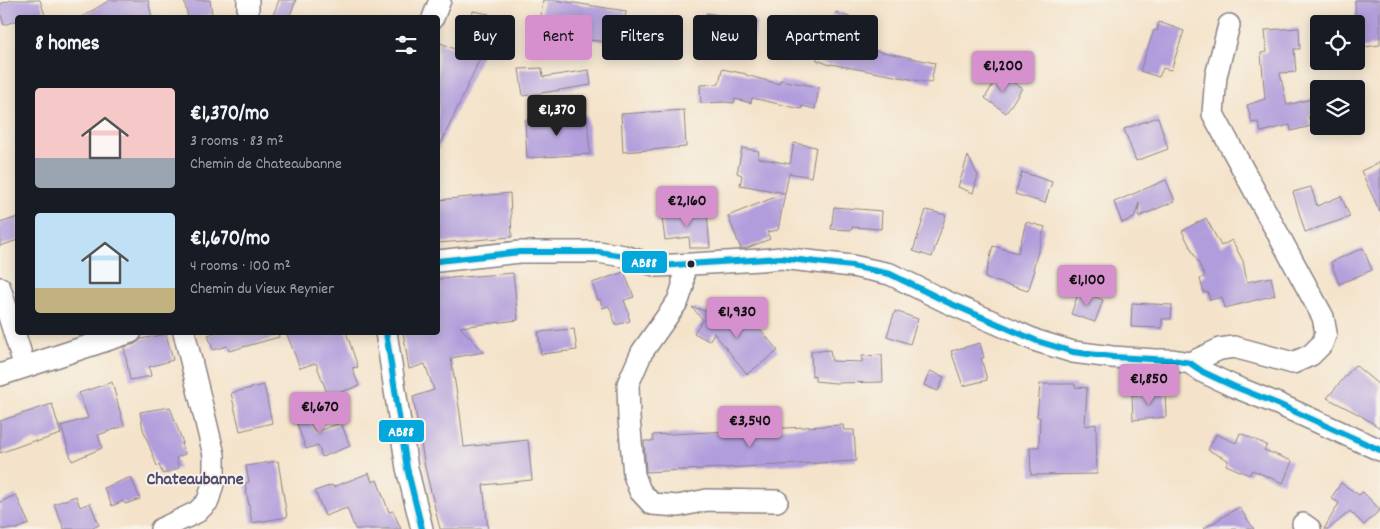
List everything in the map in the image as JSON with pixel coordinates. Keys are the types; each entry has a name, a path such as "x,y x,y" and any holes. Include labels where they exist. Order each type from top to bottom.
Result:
{"street":[{"path":"248,0 248,15"},
{"path":"434,15 440,0"},
{"path":"1190,363 1220,349 1234,347 1293,363 1311,355 1322,344 1326,333 1323,316 1212,114 1216,76 1229,26"},
{"path":"440,261 520,252 598,252 624,256 658,266 781,258 852,266 890,274 947,302 1021,334 1073,352 1190,363 1203,372 1233,386 1380,450"},
{"path":"683,265 683,286 678,301 642,352 628,384 634,475 640,491 652,504 678,506 707,500 777,501"},
{"path":"0,288 15,335"},
{"path":"15,335 25,366"},
{"path":"0,375 122,335"},
{"path":"161,529 197,512 208,501 214,480 214,455 185,335"},
{"path":"386,335 407,468 422,529"}],"building":[{"path":"12,0 40,0 45,15 15,15 15,21 4,25 0,4"},
{"path":"110,0 148,0 151,15 85,15"},
{"path":"184,0 210,0 212,14 187,15"},
{"path":"279,0 296,0 290,15 273,15"},
{"path":"543,0 555,0 626,11 626,15 602,15 602,41 592,40 592,15 541,15"},
{"path":"1355,0 1380,0 1380,45 1365,47 1365,15 1355,15"},
{"path":"473,11 489,15 472,15"},
{"path":"1159,22 1184,31 1171,70 1163,68 1159,77 1140,71 1154,30 1157,31"},
{"path":"1299,28 1300,49 1294,49 1296,72 1280,73 1287,105 1310,99 1310,116 1308,117 1310,126 1291,131 1290,125 1261,132 1258,122 1252,123 1247,105 1265,99 1261,53 1267,52 1265,30"},
{"path":"440,43 455,49 455,60 479,60 440,146"},
{"path":"878,51 935,63 931,83 830,65 817,60 878,60"},
{"path":"542,68 543,77 589,70 591,85 523,96 519,69"},
{"path":"722,69 779,84 780,80 819,87 815,109 802,106 801,109 752,98 751,103 735,99 734,103 701,103 700,85 719,84"},
{"path":"999,74 1022,88 1006,113 985,98"},
{"path":"684,110 686,147 623,152 621,114"},
{"path":"587,115 590,154 527,158 525,120"},
{"path":"1158,117 1168,149 1136,161 1124,129"},
{"path":"794,143 816,147 811,177 789,173 785,193 740,185 742,175 737,173 742,148 759,151 758,158 790,164"},
{"path":"968,156 978,176 973,193 958,187"},
{"path":"1380,162 1380,212 1361,171"},
{"path":"1022,172 1052,182 1045,203 1015,194"},
{"path":"1166,180 1175,201 1138,217 1139,203 1134,218 1122,223 1114,202"},
{"path":"1311,187 1317,206 1341,196 1350,217 1305,232 1293,192"},
{"path":"510,193 512,237 440,243 440,200"},
{"path":"785,193 778,230 767,232 770,239 741,249 728,216"},
{"path":"834,207 882,211 881,229 852,227 852,230 831,229"},
{"path":"685,208 686,216 707,213 710,248 690,248 689,237 665,240 662,218 668,218 667,211"},
{"path":"926,210 946,215 932,257 913,251"},
{"path":"15,218 15,241 0,246 0,223"},
{"path":"1206,218 1221,246 1232,240 1243,261 1247,282 1271,277 1275,295 1225,308 1222,297 1210,300 1208,292 1204,293 1200,279 1205,276 1182,231"},
{"path":"1026,222 1045,227 1028,291 985,278 993,246 1018,253"},
{"path":"1363,248 1372,270 1339,284 1331,262"},
{"path":"624,272 634,297 624,300 630,321 616,325 609,306 602,308 592,283"},
{"path":"513,273 518,320 460,327 484,352 451,358 464,447 528,440 532,480 483,485 488,529 440,529 425,467 413,397 434,390 425,364 409,369 403,335 440,335 440,279"},
{"path":"1079,291 1103,300 1095,322 1071,314"},
{"path":"1132,303 1172,305 1171,319 1162,319 1162,328 1131,327"},
{"path":"692,307 744,323 745,325 752,319 778,351 747,374 714,333 709,341 694,333 703,320"},
{"path":"895,311 918,319 910,344 887,336"},
{"path":"574,329 577,350 541,354 538,332"},
{"path":"166,335 173,360 149,367 151,376 130,380 124,347 135,344 141,339"},
{"path":"208,335 279,335 279,337 229,351 227,346 213,350"},
{"path":"287,335 347,335 358,367 352,368 359,386 328,396 316,363 300,368"},
{"path":"980,343 984,358 981,358 987,380 963,386 951,351"},
{"path":"830,350 832,361 862,362 862,356 882,355 883,382 835,383 815,381 815,375 812,376 811,352"},
{"path":"1355,365 1380,386 1380,428 1327,398"},
{"path":"930,371 944,377 938,391 924,385"},
{"path":"112,382 124,426 98,435 102,448 72,461 61,426 88,418 79,393"},
{"path":"1040,384 1075,384 1075,387 1087,388 1085,426 1096,424 1097,474 1031,475 1030,447 1039,447 1040,417 1037,417"},
{"path":"264,385 272,423 240,431 231,393"},
{"path":"1165,393 1166,417 1133,420 1132,395"},
{"path":"300,403 315,432 341,423 350,446 322,457 318,445 306,449 291,407"},
{"path":"52,404 61,434 36,442 36,440 0,453 0,421"},
{"path":"170,407 185,454 176,458 179,468 163,474 159,465 157,466 143,429 140,412"},
{"path":"843,425 844,430 854,430 856,461 646,472 644,441 653,441 653,435"},
{"path":"1240,433 1267,445 1264,450 1292,461 1283,483 1252,470 1249,475 1226,465 1228,460 1208,450 1216,434 1236,443"},
{"path":"278,461 287,517 252,523 245,483 249,482 246,466"},
{"path":"369,473 372,482 377,480 389,512 393,511 401,529 355,529 347,508 325,516 315,491 332,485 333,487"},
{"path":"131,477 140,499 125,504 123,501 112,506 104,488"},
{"path":"1341,483 1359,495 1363,492 1380,510 1364,525 1350,511 1329,529 1324,529 1339,503 1331,498"},
{"path":"16,495 29,524 17,529 0,529 0,502"},
{"path":"76,496 80,507 90,503 99,525 90,529 64,529 54,504"},
{"path":"1239,507 1254,529 1203,529"}],"transit line":[{"name":"AB88","path":"440,261 520,252 598,252 624,256 658,266 781,258 852,266 890,274 947,302 1037,341 1073,352 1190,363 1203,372 1233,386 1380,450"},
{"name":"AB88","path":"386,335 407,468 422,529"}],"district":[{"name":"Chateaubanne","path":"195,480"}]}
